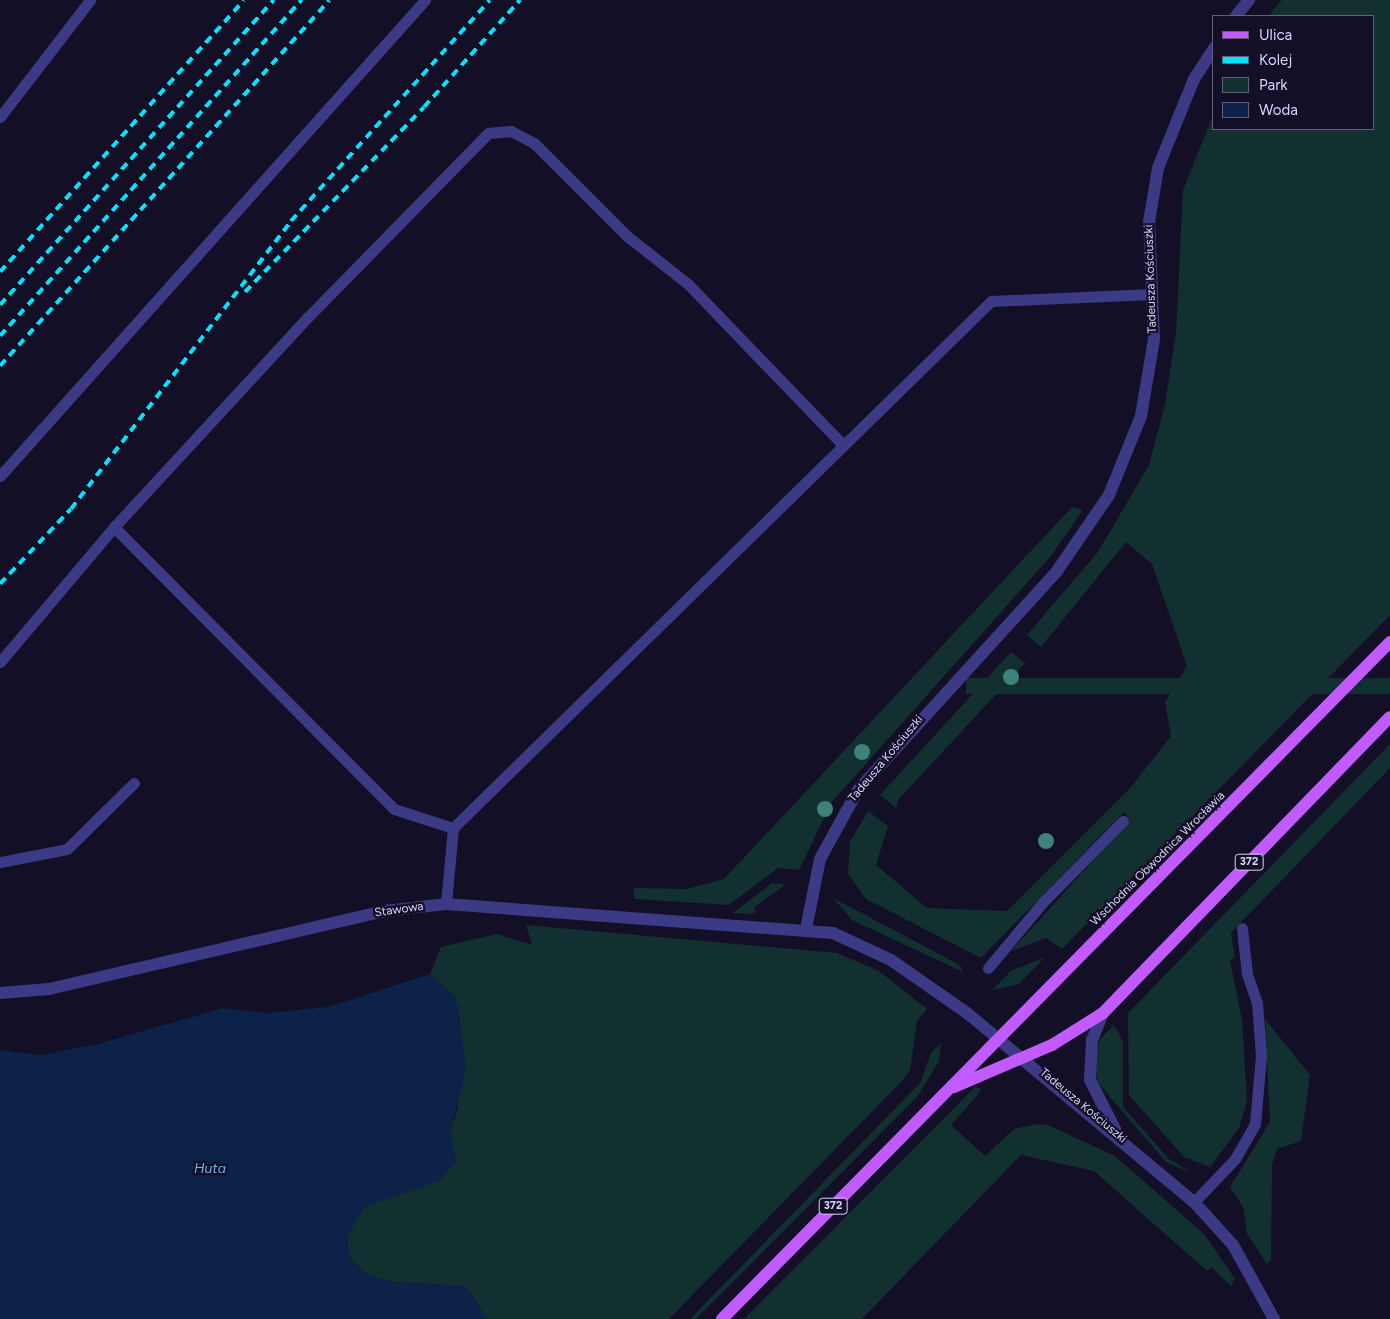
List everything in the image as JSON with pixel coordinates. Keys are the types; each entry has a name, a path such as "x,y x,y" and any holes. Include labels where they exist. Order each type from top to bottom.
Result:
{"main road":[{"name":"Wschodnia Obwodnica Wrocławia","path":"722,1319 1390,642"},
{"name":"Wschodnia Obwodnica Wrocławia","path":"943,1093 1023,1056 1052,1045 1103,1013 1390,717"}],"street":[{"path":"1237,15 1249,0"},
{"name":"Tadeusza Kościuszki","path":"1212,51 1194,79 1158,168 1149,222 1154,339 1141,416 1109,495 1057,571 858,790 820,859 806,929 852,939 891,960 1023,1056 1194,1202 1233,1245 1274,1319"},
{"name":"Stawowa","path":"0,993 48,989 384,911 446,904 806,929"},
{"path":"1103,1013 1092,1040 1090,1080 1118,1136"}],"lane":[{"path":"0,118 90,0"},
{"path":"0,476 425,0"},
{"path":"0,662 114,527 468,148 495,132 511,131 534,143 651,258 688,284 843,444"},
{"path":"446,904 453,828 843,444 992,301 1152,294"},
{"path":"114,527 394,809 453,828"},
{"path":"0,862 67,849 134,783"},
{"path":"988,968 1043,902 1123,821"},
{"path":"1194,1202 1236,1159 1255,1124 1261,1056 1257,1003 1247,974 1242,928"}],"green space":[{"path":"1282,0 1390,0 1390,615 1062,949 1046,938 1011,951 1130,820 1124,812 981,958 866,899 848,874 850,842 868,811 888,826 876,865 927,908 1007,911 1131,787 1171,736 1165,702 1187,666 1152,564 1126,542 1041,647 1027,635 1098,552 1149,465 1165,404 1176,333 1183,190 1212,118 1212,130 1375,130 1375,15 1269,15"},
{"path":"1072,507 1083,510 1050,557 831,803 799,870 778,868 729,905 634,899 634,888 686,889 724,879"},
{"path":"1011,652 1025,663 899,799 896,808 880,795"},
{"path":"966,678 1390,678 1390,694 966,694"},
{"path":"1390,744 1390,768 1231,933 1235,957 1230,960 1242,1020 1247,1101 1239,1128 1210,1167 1184,1157 1129,1095 1128,1013"},
{"path":"772,883 786,884 755,907 755,914 733,913"},
{"path":"833,898 960,965 963,972 852,920"},
{"path":"526,925 837,953 879,971 927,1009 917,1021 910,1070 904,1079 669,1319 487,1319 466,1286 391,1282 366,1274 350,1258 347,1237 364,1207 456,1161 450,1134 458,1107 455,997 430,974 441,947 497,934 532,945"},
{"path":"1045,957 1019,984 992,990 1011,971"},
{"path":"1265,1019 1310,1075 1301,1141 1277,1149 1272,1164 1271,1261 1267,1264 1247,1234 1243,1207 1230,1187 1270,1122"},
{"path":"1114,1025 1123,1041 1123,1107 1169,1159 1193,1174 1166,1162 1098,1083 1095,1064 1100,1039"},
{"path":"941,1043 939,1061 918,1096 696,1319 690,1319 920,1083 931,1053"},
{"path":"975,1087 981,1089 951,1125 985,1156 1014,1129 1036,1124 1048,1125 1115,1156 1204,1234 1235,1279 1231,1286 1211,1267 1207,1271 1094,1171 1021,1155 862,1319 744,1319"}],"water":[{"name":"Huta","path":"430,974 455,997 460,1017 466,1070 450,1134 456,1160 440,1181 364,1207 347,1237 350,1258 366,1274 391,1282 466,1286 487,1319 0,1319 0,1050 40,1055 98,1044 223,1008 267,1013 328,1007"}],"railway":[{"path":"0,272 244,0"},
{"path":"0,305 274,0"},
{"path":"0,336 302,0"},
{"path":"0,366 329,0"},
{"path":"0,584 71,509 291,221 490,0"},
{"path":"245,292 424,107 520,0"}]}
